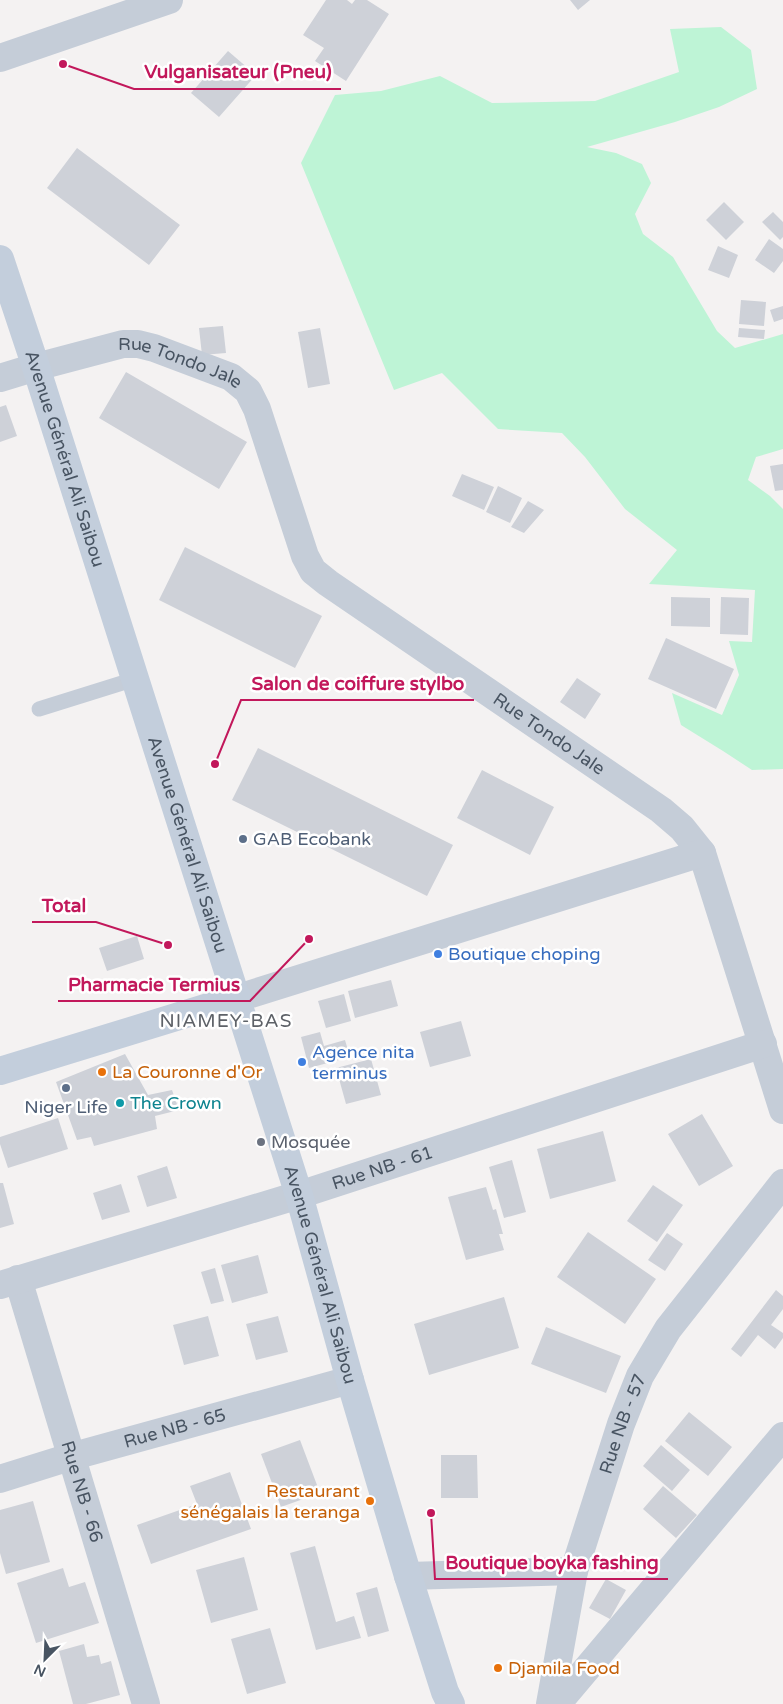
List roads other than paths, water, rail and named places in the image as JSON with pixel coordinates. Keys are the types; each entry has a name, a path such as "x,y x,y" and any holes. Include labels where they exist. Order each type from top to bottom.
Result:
{"street":[{"path":"0,58 168,0"},
{"name":"Avenue Général Ali Saibou","path":"0,259 238,998 299,1194 350,1380 447,1700"},
{"name":"Rue Tondo Jale","path":"0,378 123,344 138,344 154,348 230,377 248,391 257,408 305,556 313,571 661,810 682,828 702,853 783,1110"},
{"path":"0,1071 702,853"},
{"name":"Rue NB - 61","path":"9,1282 299,1194 763,1044"},
{"name":"Rue NB - 57","path":"550,1704 574,1570 621,1424 640,1376 668,1329 783,1184"},
{"name":"Rue NB - 66","path":"9,1282 70,1457 146,1704"},
{"name":"Rue NB - 65","path":"0,1479 70,1457 350,1380"},
{"path":"556,1704 783,1436"},
{"path":"408,1576 574,1570"}],"lane":[{"path":"39,709 135,678"}],"place":[{"name":"Vulganisateur (Pneu)","path":"63,64"},
{"name":"Salon de coiffure stylbo","path":"215,764"},
{"name":"GAB Ecobank","path":"243,839"},
{"name":"Pharmacie Termius","path":"309,939"},
{"name":"Total","path":"168,945"},
{"name":"Boutique choping","path":"438,954"},
{"name":"Agence nita terminus","path":"302,1062"},
{"name":"La Couronne d'Or","path":"102,1072"},
{"name":"Niger Life","path":"66,1088"},
{"name":"The Crown","path":"120,1103"},
{"name":"Mosquée","path":"261,1142"},
{"name":"Restaurant sénégalais la teranga","path":"370,1501"},
{"name":"Boutique boyka fashing","path":"431,1513"},
{"name":"Djamila Food","path":"498,1668"}],"district":[{"name":"NIAMEY-BAS","path":"226,1021"}]}
